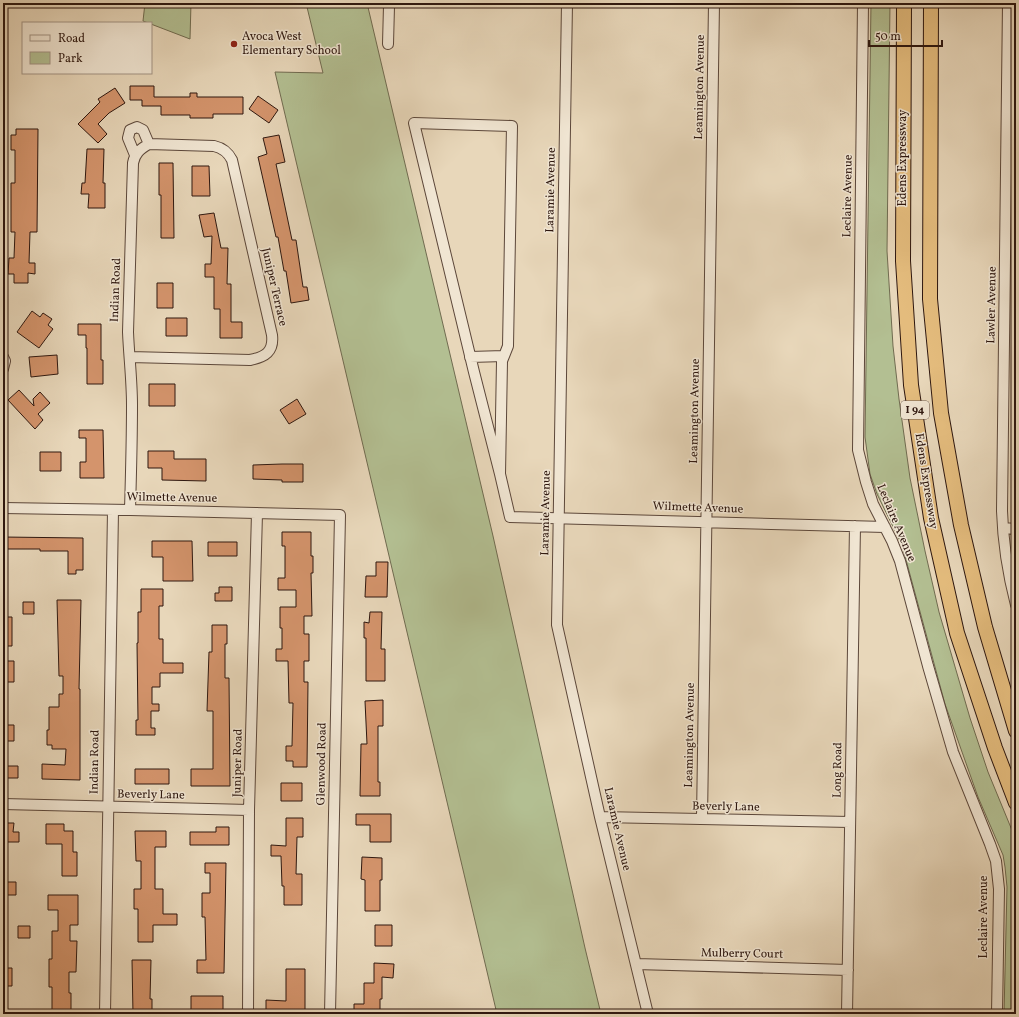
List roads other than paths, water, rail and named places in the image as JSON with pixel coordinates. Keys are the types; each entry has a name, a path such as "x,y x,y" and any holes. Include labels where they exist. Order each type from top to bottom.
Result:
{"highway":[{"name":"Edens Expressway","path":"904,3 903,261 911,385 931,518 957,633 995,748 1016,803"},
{"name":"I 94","path":"931,3 930,299 941,413 961,526 985,627 1016,731"}],"street":[{"path":"388,44 390,3"},
{"name":"Laramie Avenue","path":"567,3 557,625 600,817 648,1014"},
{"name":"Leamington Avenue","path":"702,819 714,3"},
{"name":"Leclaire Avenue","path":"863,3 858,450 873,504 892,541 900,561 953,752 996,861 999,888 997,1014"},
{"name":"Lawler Avenue","path":"1008,3 1002,528 1007,568 1016,605"},
{"path":"414,123 512,126 508,346 502,361 500,474 470,357 414,123"},
{"path":"137,128 143,130 149,144 143,147 135,155 128,138 130,130 137,128"},
{"name":"Juniper Terrace","path":"130,357 250,360 264,356 271,347 272,341 272,335 232,160 226,151 214,146 149,144"},
{"name":"Indian Road","path":"130,510 132,406 128,332 133,163 135,155"},
{"path":"470,357 504,356"},
{"path":"3,357 5,362 3,368"},
{"name":"Wilmette Avenue","path":"500,474 510,517 885,527"},
{"name":"Wilmette Avenue","path":"3,508 340,515"},
{"name":"Indian Road","path":"105,1014 113,510"},
{"name":"Juniper Road","path":"248,1014 250,810 256,513"},
{"name":"Glenwood Road","path":"330,1014 340,515"},
{"name":"Long Road","path":"847,1014 855,526"},
{"path":"1002,528 1016,528"},
{"name":"Beverly Lane","path":"3,804 250,810"},
{"name":"Beverly Lane","path":"600,817 850,822"},
{"name":"Mulberry Court","path":"636,964 848,970"}],"place":[{"name":"Avoca West Elementary School","path":"234,44"}]}
